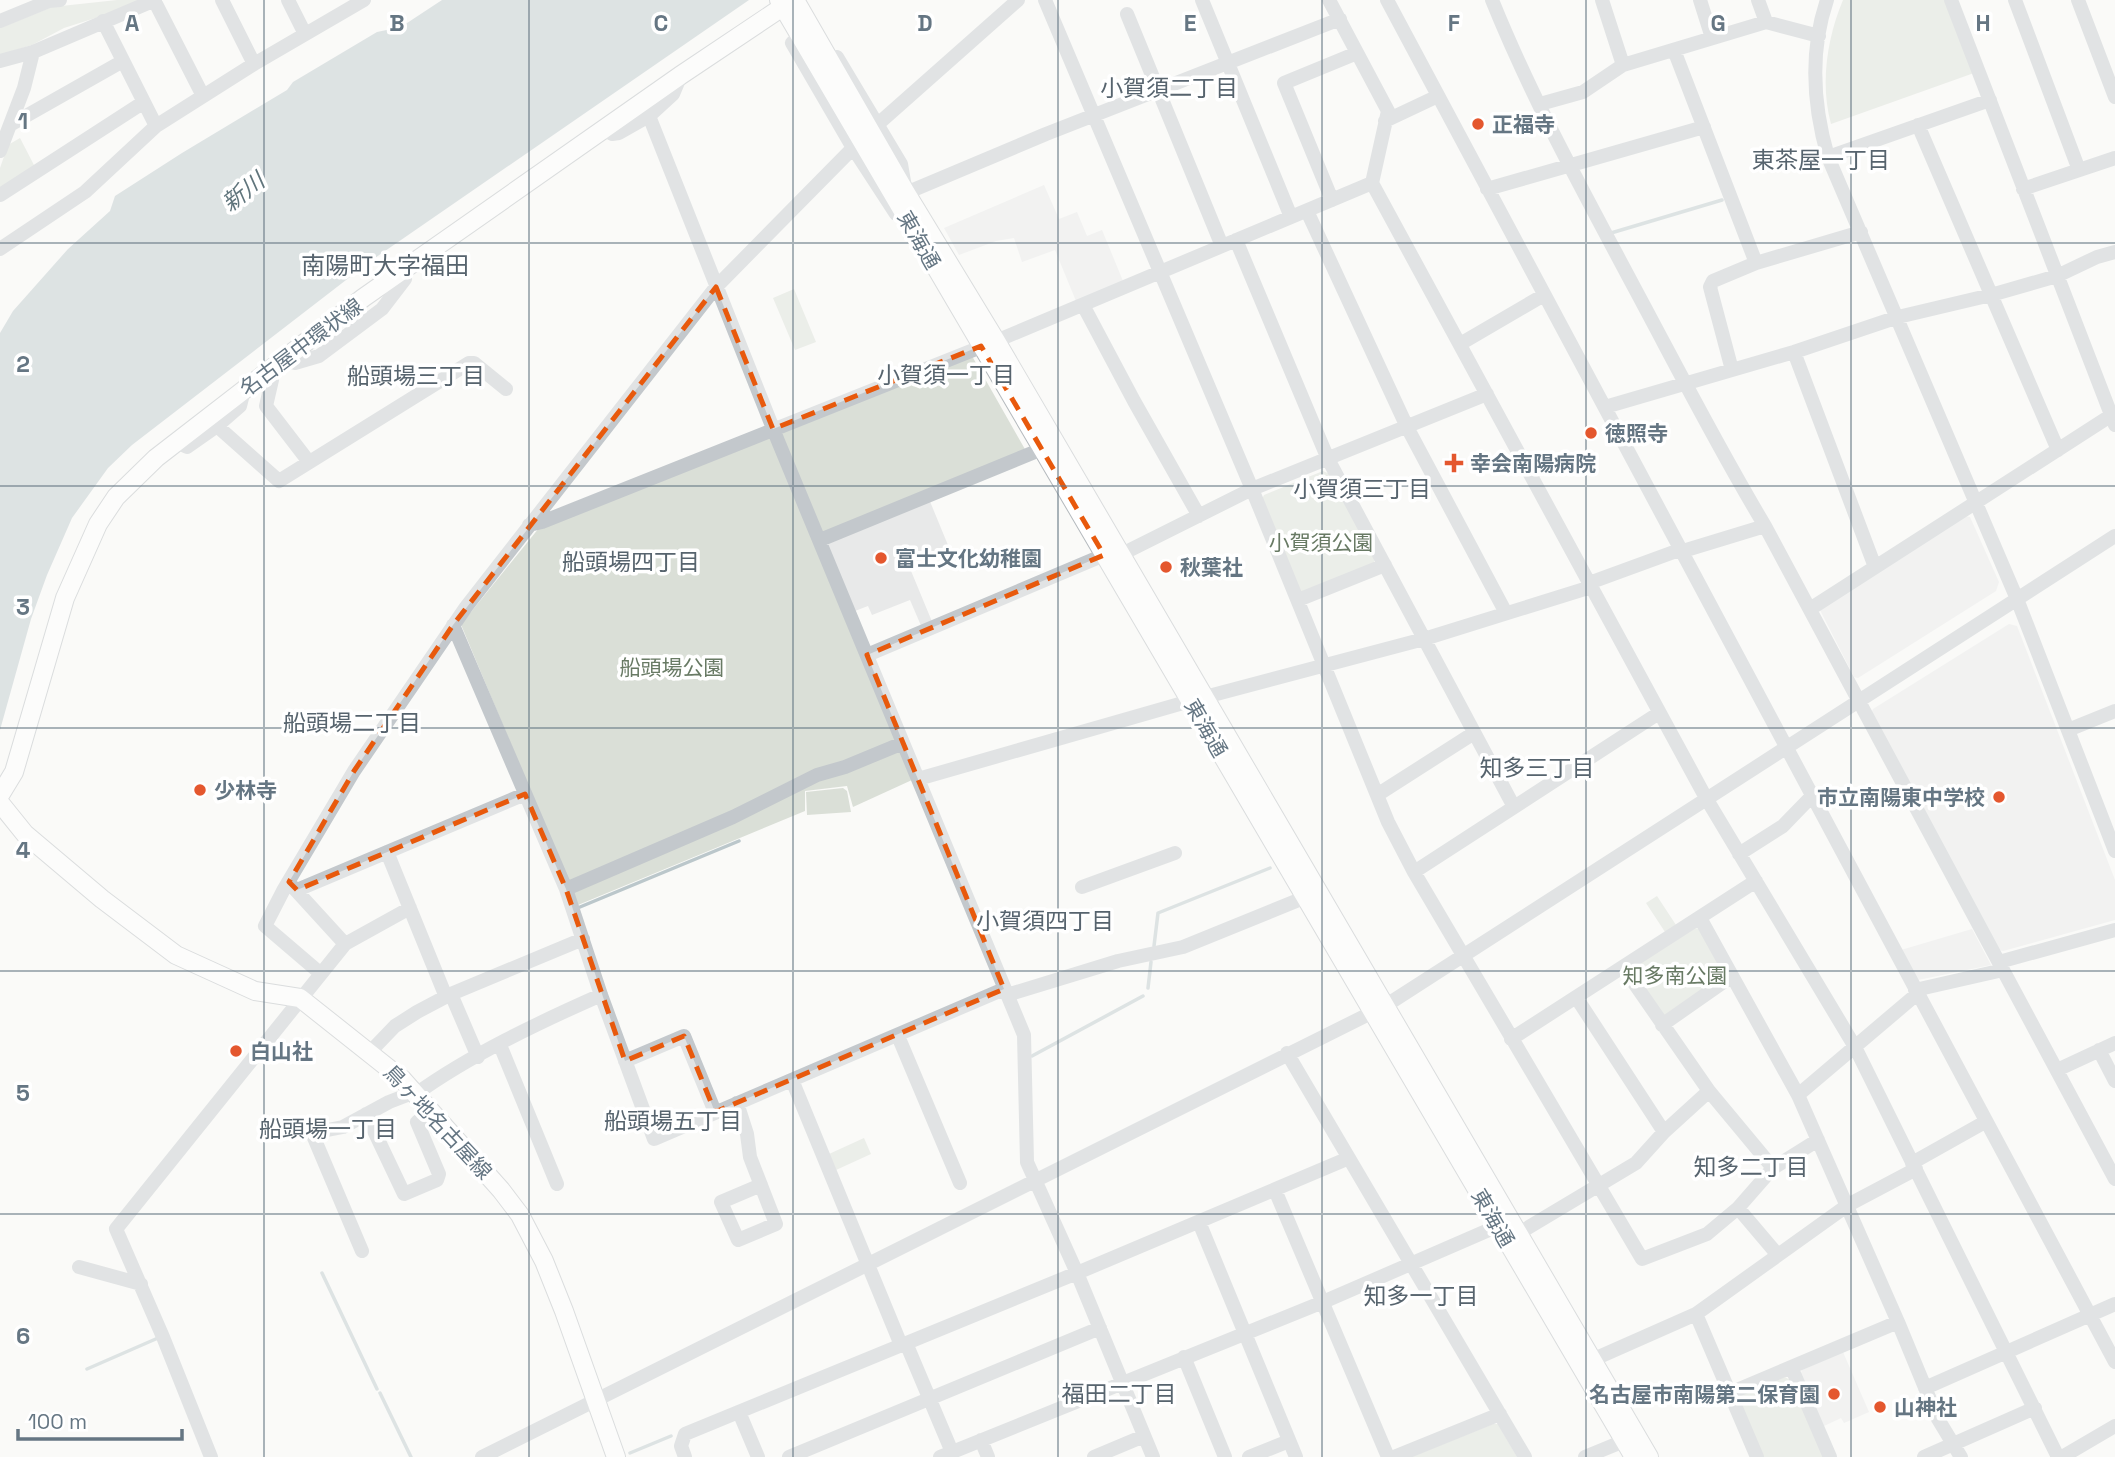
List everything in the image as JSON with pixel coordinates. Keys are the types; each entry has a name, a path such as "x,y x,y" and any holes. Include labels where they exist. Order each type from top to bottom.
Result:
{"main road":[{"name":"名古屋中環状線","path":"0,795 15,772 65,598 98,524 116,497 176,442 401,272 787,2"},
{"name":"東海通","path":"787,2 906,193 1042,449 1112,555"},
{"name":"東海通","path":"787,2 916,235 988,344 1112,555 1378,1008 1498,1226 1634,1457"},
{"name":"東海通","path":"1197,700 1306,897 1519,1233 1649,1457"},
{"name":"鳥ヶ地名古屋線","path":"0,803 25,834 102,899 176,955 255,991 300,998 370,1052 415,1093 520,1215 548,1269 616,1457"}],"street":[{"path":"0,21 49,1 60,0"},
{"path":"0,61 33,52 154,0 203,96"},
{"path":"222,0 254,64"},
{"path":"288,0 305,34"},
{"path":"878,124 1018,0"},
{"path":"1045,0 1252,489 1388,822 1511,1039 1643,1259 1707,1234 1738,1208 1773,1168 1818,1140"},
{"path":"1202,0 1291,217"},
{"path":"1329,0 1388,111 1372,183 1706,798 1854,1047 2060,1457 2115,1426"},
{"path":"1387,0 2115,1362"},
{"path":"1492,0 1509,41 1570,165 1728,466 1765,526 2115,1179"},
{"path":"1602,0 1623,65"},
{"path":"1700,0 1712,38"},
{"path":"1758,0 1766,22"},
{"path":"1827,0 1819,36 1814,88 1816,109 1828,157 2017,598 2115,851"},
{"path":"1810,609 2058,450 2114,418 1951,0"},
{"path":"2015,0 2079,170"},
{"path":"2078,0 2115,97"},
{"path":"0,249 85,192 156,126 357,2"},
{"path":"1127,14 1158,90 1328,459 1514,807"},
{"path":"817,27 901,164 906,193 1094,115 1340,19"},
{"path":"103,21 156,126"},
{"path":"1540,104 1583,92 1623,65 1766,22 1819,36"},
{"path":"793,42 853,148 893,211 916,235"},
{"path":"1674,50 1756,263"},
{"path":"0,151 24,88 33,52"},
{"path":"1332,200 1284,83 1357,53"},
{"path":"10,125 123,61"},
{"path":"603,129 612,134 619,133 649,116 673,94 681,75"},
{"path":"1385,121 1438,96"},
{"path":"1828,157 1990,100"},
{"path":"0,195 144,102"},
{"path":"649,116 774,429 1024,1035 1027,1162 1077,1273 1153,1457"},
{"path":"1918,125 2058,450"},
{"path":"1487,189 1704,127"},
{"path":"320,973 265,926 293,886 354,771 453,625 716,286 853,148"},
{"path":"2023,189 2115,158"},
{"path":"529,525 988,344 1372,183"},
{"path":"1307,211 1407,427 1506,613"},
{"path":"1732,370 1710,286 1713,281 1756,263 1861,232"},
{"path":"1605,407 1794,352 1898,317 2057,276 2097,257 2115,252"},
{"path":"1460,344 1544,295"},
{"path":"1083,304 1133,401 1199,516"},
{"path":"1794,352 1875,567"},
{"path":"218,426 279,481 469,363 474,363 506,389"},
{"path":"275,366 266,406 309,462"},
{"path":"176,442 187,447 218,426 240,406 244,390"},
{"path":"867,655 1112,555 1252,489 1487,394"},
{"path":"820,540 1042,449"},
{"path":"918,779 1424,639 1590,585 1683,550 1765,526"},
{"path":"482,1457 1378,1008 2115,536"},
{"path":"1298,600 1385,565"},
{"path":"453,625 566,890 653,1139 1006,992 1123,960 1183,947 1306,897"},
{"path":"2068,730 2115,711"},
{"path":"1414,872 1659,713"},
{"path":"1377,795 1474,733"},
{"path":"566,890 733,817 817,775 845,767 903,743"},
{"path":"293,886 387,852 525,794"},
{"path":"1739,854 1783,826 1811,797"},
{"path":"387,852 448,995 478,1057"},
{"path":"1082,887 1175,853"},
{"path":"1511,1039 1756,881"},
{"path":"293,886 345,944"},
{"path":"211,1457 116,1229 345,944 410,908"},
{"path":"1700,918 1798,1095 1848,1205 1938,1419 1957,1450"},
{"path":"1798,1095 1916,992 2115,930"},
{"path":"370,1052 395,1026 448,995 583,939"},
{"path":"1623,967 1709,1091 1773,1168"},
{"path":"1661,1025 1732,976"},
{"path":"362,1251 312,1133 343,1127 389,1102 415,1093 551,1017 601,995"},
{"path":"1576,997 1664,1132"},
{"path":"625,1061 684,1036 715,1112"},
{"path":"898,1036 960,1183"},
{"path":"2057,1070 2115,1043"},
{"path":"500,1045 557,1184"},
{"path":"2099,1050 2115,1081"},
{"path":"1287,1054 1525,1457"},
{"path":"792,1080 867,1265 930,1398 946,1454 1323,1302 1498,1226"},
{"path":"1519,1233 1636,1163 1664,1132 1709,1091"},
{"path":"737,1103 747,1134 750,1157 761,1185"},
{"path":"366,1114 404,1194 437,1180 439,1174 417,1122 431,1111"},
{"path":"1592,1360 1696,1314 1848,1205 1986,1122"},
{"path":"685,1457 681,1446 685,1434 1349,1158"},
{"path":"1276,1190 1388,1457"},
{"path":"1738,1208 1777,1254"},
{"path":"1199,1222 1296,1457"},
{"path":"79,1267 141,1284"},
{"path":"1926,1388 2115,1304"},
{"path":"1696,1314 1757,1457"},
{"path":"1730,1393 1898,1322"},
{"path":"789,1457 1100,1328"},
{"path":"1184,1357 1225,1457"},
{"path":"1792,1369 1830,1457"},
{"path":"1924,1457 1957,1450 2035,1408"},
{"path":"739,1412 758,1457"},
{"path":"1394,1457 1500,1414"},
{"path":"1094,1457 1144,1436"},
{"path":"981,1440 988,1457"},
{"path":"1249,1457 1289,1441"},
{"path":"1585,1457 1624,1441"}],"highlighted area":[{"path":"716,287 773,429 981,346 1104,555 867,655 1004,989 715,1112 684,1036 625,1061 566,889 525,794 297,890 289,882 354,771 453,625"}],"shaded area":[{"path":"1044,185 1059,219 1077,212 1087,236 1102,230 1123,281 1076,301 1055,250 1022,262 1014,238 996,241 959,255 944,228"},
{"name":"富士文化幼稚園","path":"929,499 950,550 909,566 933,624 922,628 910,600 872,615 868,606 855,611 826,541"},
{"path":"1964,516 1970,517 1999,582 1996,591 1858,678 1854,677 1820,610"},
{"name":"市立南陽東中学校","path":"2009,624 2017,626 2115,880 2115,920 2003,951 1995,949 1871,713 1873,709"},
{"path":"1972,929 1991,965 1918,980 1901,950"},
{"name":"名古屋市南陽第二保育園","path":"1843,1352 1869,1412 1844,1423 1841,1418 1822,1427 1800,1376 1802,1370"}],"green space":[{"path":"139,0 111,13 64,28 32,45 0,55 0,28 52,7"},
{"path":"1843,0 1946,0 1974,73 1831,124 1826,93 1827,61 1829,45"},
{"path":"20,138 35,167 0,188 0,168 8,145"},
{"path":"794,289 816,342 795,350 773,298"},
{"name":"船頭場公園","path":"972,356 1026,451 823,535 912,780 853,807 847,786 805,791 805,811 578,905 462,623 539,528"},
{"name":"小賀須公園","path":"1323,471 1330,474 1375,560 1373,565 1304,593 1299,590 1262,499 1264,495"},
{"path":"843,788 847,791 851,812 807,815 806,792"},
{"path":"1657,896 1676,925 1665,932 1646,903"},
{"name":"知多南公園","path":"1695,928 1700,929 1723,973 1721,978 1667,1016 1662,1016 1633,972 1635,966"},
{"path":"864,1138 871,1154 836,1170 829,1154"},
{"path":"1785,1377 1790,1380 1824,1457 1763,1457 1739,1399 1741,1394"},
{"path":"1498,1424 1517,1457 1411,1457"}],"water":[{"name":"新川","path":"442,0 749,0 372,260 132,445 108,468 72,518 47,575 31,619 0,730 0,333 13,311 68,249 110,211 115,196 287,90 293,82 377,32 401,27"}],"waterway":[{"path":"1611,233 1722,200"},
{"path":"580,907 739,841"},
{"path":"1154,946 1158,913 1270,868"},
{"path":"1148,988 1151,962"},
{"path":"1032,1056 1143,996"},
{"path":"322,1273 377,1389"},
{"path":"87,1369 158,1338"},
{"path":"380,1393 411,1457"},
{"path":"630,1453 671,1436"}],"place":[{"name":"正福寺","path":"1478,124"},
{"name":"徳照寺","path":"1591,433"},
{"name":"幸会南陽病院","path":"1454,463"},
{"name":"富士文化幼稚園","path":"881,558"},
{"name":"秋葉社","path":"1166,567"},
{"name":"少林寺","path":"200,790"},
{"name":"市立南陽東中学校","path":"1999,797"},
{"name":"白山社","path":"236,1051"},
{"name":"名古屋市南陽第二保育園","path":"1834,1394"},
{"name":"山神社","path":"1880,1407"}],"district":[{"name":"小賀須二丁目","path":"1169,88"},
{"name":"東茶屋一丁目","path":"1821,160"},
{"name":"南陽町大字福田","path":"385,265"},
{"name":"小賀須一丁目","path":"946,375"},
{"name":"船頭場三丁目","path":"416,376"},
{"name":"小賀須三丁目","path":"1362,489"},
{"name":"船頭場四丁目","path":"631,562"},
{"name":"船頭場二丁目","path":"352,723"},
{"name":"知多三丁目","path":"1537,768"},
{"name":"小賀須四丁目","path":"1045,921"},
{"name":"船頭場五丁目","path":"673,1121"},
{"name":"船頭場一丁目","path":"328,1129"},
{"name":"知多二丁目","path":"1751,1167"},
{"name":"知多一丁目","path":"1421,1296"},
{"name":"福田二丁目","path":"1119,1394"}]}
